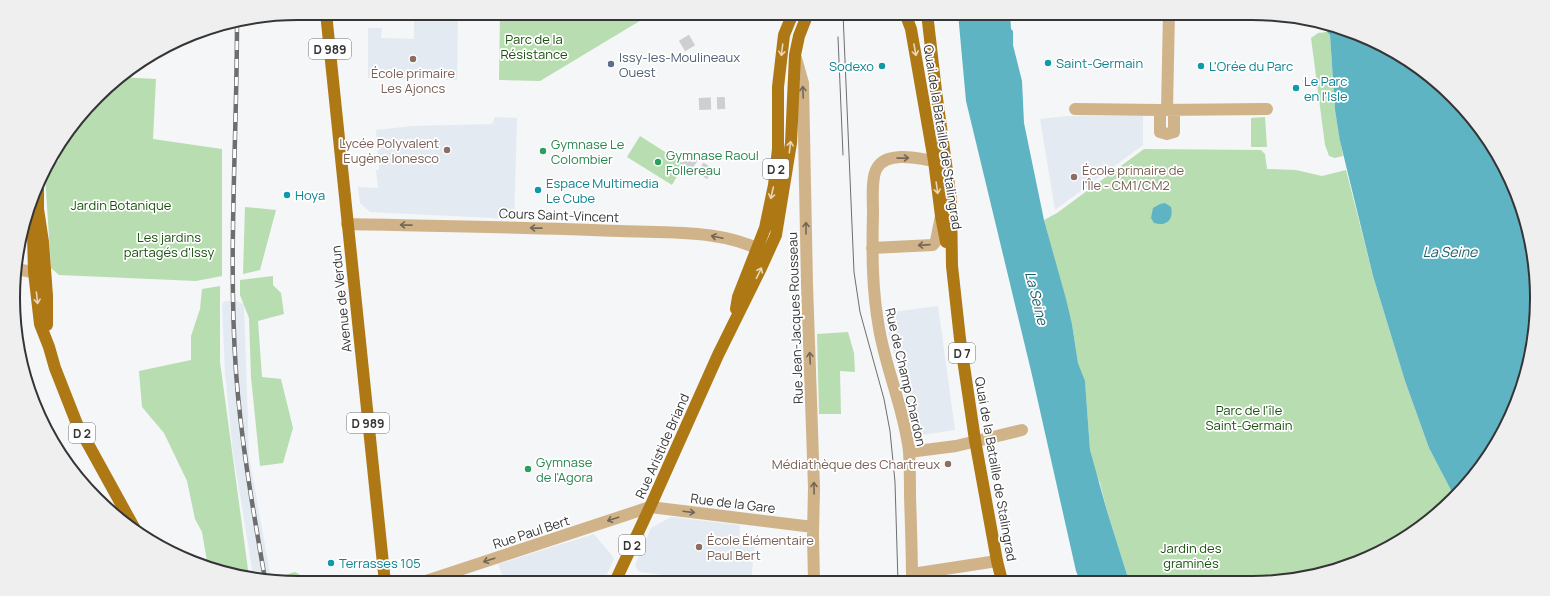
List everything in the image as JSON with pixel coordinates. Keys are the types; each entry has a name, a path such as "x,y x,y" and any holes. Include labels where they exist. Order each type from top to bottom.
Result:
{"main road":[{"name":"Avenue de Verdun","path":"327,20 384,576"},
{"name":"Rue Aristide Briand","path":"618,576 735,320 762,250 774,185 778,149 778,87 784,34 790,20"},
{"name":"Rue Aristide Briand","path":"762,250 776,235 791,143 795,55 806,20"},
{"name":"Quai de la Bataille de Stalingrad","path":"908,20 911,29 934,161 941,216 952,266"},
{"name":"Quai de la Bataille de Stalingrad","path":"928,20 951,200 952,266 960,339 975,440 1001,576"},
{"name":"D 2","path":"38,200 43,242 39,273"},
{"name":"D 2","path":"33,213 39,273 40,324 49,346 55,368 77,424 130,519"}],"street":[{"path":"1167,110 1169,20"},
{"name":"Rue Jean-Jacques Rousseau","path":"795,55 803,83 807,284 814,488 814,576"},
{"path":"1075,109 1267,109"},
{"name":"Rue de Champ Chardon","path":"912,576 909,452 902,416 879,329 873,282 872,248 874,182 876,169 882,162 891,158 910,158 934,161"},
{"path":"872,248 933,245 936,241 941,216"},
{"name":"Cours Saint-Vincent","path":"347,224 574,229 710,235 749,244 762,250"},
{"path":"22,271 39,273"},
{"path":"909,452 956,446 975,440 1022,430"},
{"name":"Rue de la Gare","path":"650,507 814,527"},
{"name":"Rue Paul Bert","path":"441,576 650,507"},
{"path":"922,576 997,561"}],"shaded area":[{"name":"École primaire Les Ajoncs","path":"414,20 458,20 457,80 368,78 368,28 382,28 381,38 414,39"},
{"name":"École primaire de l'Île - CM1/CM2","path":"1067,116 1143,116 1143,145 1055,210 1040,119"},
{"name":"Lycée Polyvalent Eugène Ionesco","path":"495,117 517,118 514,219 370,212 360,203 358,187 378,188 376,170 379,170 376,130 412,126 492,124"},
{"path":"225,301 236,301 244,304 249,456 270,574 252,572 233,453 225,373 222,304"},
{"path":"938,306 955,430 915,436 889,335 885,313"},
{"name":"École Élémentaire Paul Bert","path":"671,517 740,525 739,540 755,542 752,576 672,576 639,572 635,565 651,528"},
{"path":"594,534 614,558 606,576 503,576 498,564"}],"green space":[{"name":"Parc de la Résistance","path":"500,20 641,20 540,81 499,80"},
{"path":"1327,32 1330,35 1335,110 1343,156 1335,158 1329,156 1325,145 1311,38 1318,33"},
{"name":"Jardin Botanique","path":"128,78 156,79 153,139 222,149 222,276 196,281 59,275 51,268 45,182 54,166 59,160 58,157 77,129 101,101"},
{"path":"1265,117 1267,147 1251,147 1251,118"},
{"name":"Gymnase Raoul Follereau","path":"640,136 684,164 672,185 627,157"},
{"name":"Parc de l'île Saint-Germain","path":"1144,149 1261,150 1265,154 1267,169 1296,170 1322,176 1346,170 1373,276 1405,381 1429,448 1452,492 1421,519 1391,539 1358,555 1324,567 1288,574 1252,576 1127,576 1107,511 1100,483 1093,466 1090,450 1085,382 1078,363 1072,324 1044,220 1057,213"},
{"path":"245,207 276,210 260,270 243,274"},
{"path":"273,276 273,285 281,293 284,314 258,321 262,377 281,379 293,428 283,463 260,466 251,377 249,318 240,295 240,280"},
{"path":"220,286 220,362 248,572 226,567 207,560 202,532 195,519 187,481 164,433 142,407 139,371 191,360 191,336 200,309 202,289"},
{"path":"848,332 854,353 855,372 840,371 841,414 819,414 817,334"},
{"path":"295,572 302,576 298,576 284,575"}],"water":[{"name":"La Seine","path":"959,20 1010,20 1011,29 1013,31 1013,45 1022,81 1024,123 1044,220 1072,324 1078,363 1085,381 1090,450 1127,576 1078,576 1076,571 1032,375 966,101"},
{"name":"La Seine","path":"1327,30 1358,41 1391,57 1421,77 1449,101 1473,129 1493,159 1509,192 1521,226 1528,262 1530,298 1528,334 1521,370 1509,404 1493,437 1473,467 1452,492 1429,448 1405,381 1373,276 1340,141 1335,110 1330,35"},
{"path":"1165,203 1171,207 1172,212 1170,219 1162,224 1154,223 1151,218 1153,208"}],"tunnel":[{"path":"682,46 692,40"},
{"path":"699,104 725,103"},
{"path":"685,158 712,175"}],"tram line":[{"path":"843,20 854,272 860,312 884,399 890,431 895,482 898,576"},
{"path":"838,37 843,155"}],"railway":[{"path":"237,27 233,241 236,372 244,450 264,574"}],"place":[{"name":"École primaire Les Ajoncs","path":"413,59"},
{"name":"Saint-Germain","path":"1048,63"},
{"name":"Issy-les-Moulineaux Ouest","path":"611,64"},
{"name":"Sodexo","path":"882,66"},
{"name":"L'Orée du Parc","path":"1201,66"},
{"name":"Le Parc en l'Isle","path":"1296,88"},
{"name":"Lycée Polyvalent Eugène Ionesco","path":"447,150"},
{"name":"Gymnase Le Colombier","path":"543,151"},
{"name":"Gymnase Raoul Follereau","path":"658,162"},
{"name":"École primaire de l'Île - CM1/CM2","path":"1074,177"},
{"name":"Espace Multimedia Le Cube","path":"538,190"},
{"name":"Hoya","path":"287,195"},
{"name":"Médiathèque des Chartreux","path":"948,464"},
{"name":"Gymnase de l'Agora","path":"528,469"},
{"name":"École Élémentaire Paul Bert","path":"699,547"},
{"name":"Terrasses 105","path":"331,563"}],"park label":[{"name":"Les jardins partagés d'Issy","path":"169,244"},
{"name":"Jardin des graminés","path":"1191,556"}]}
